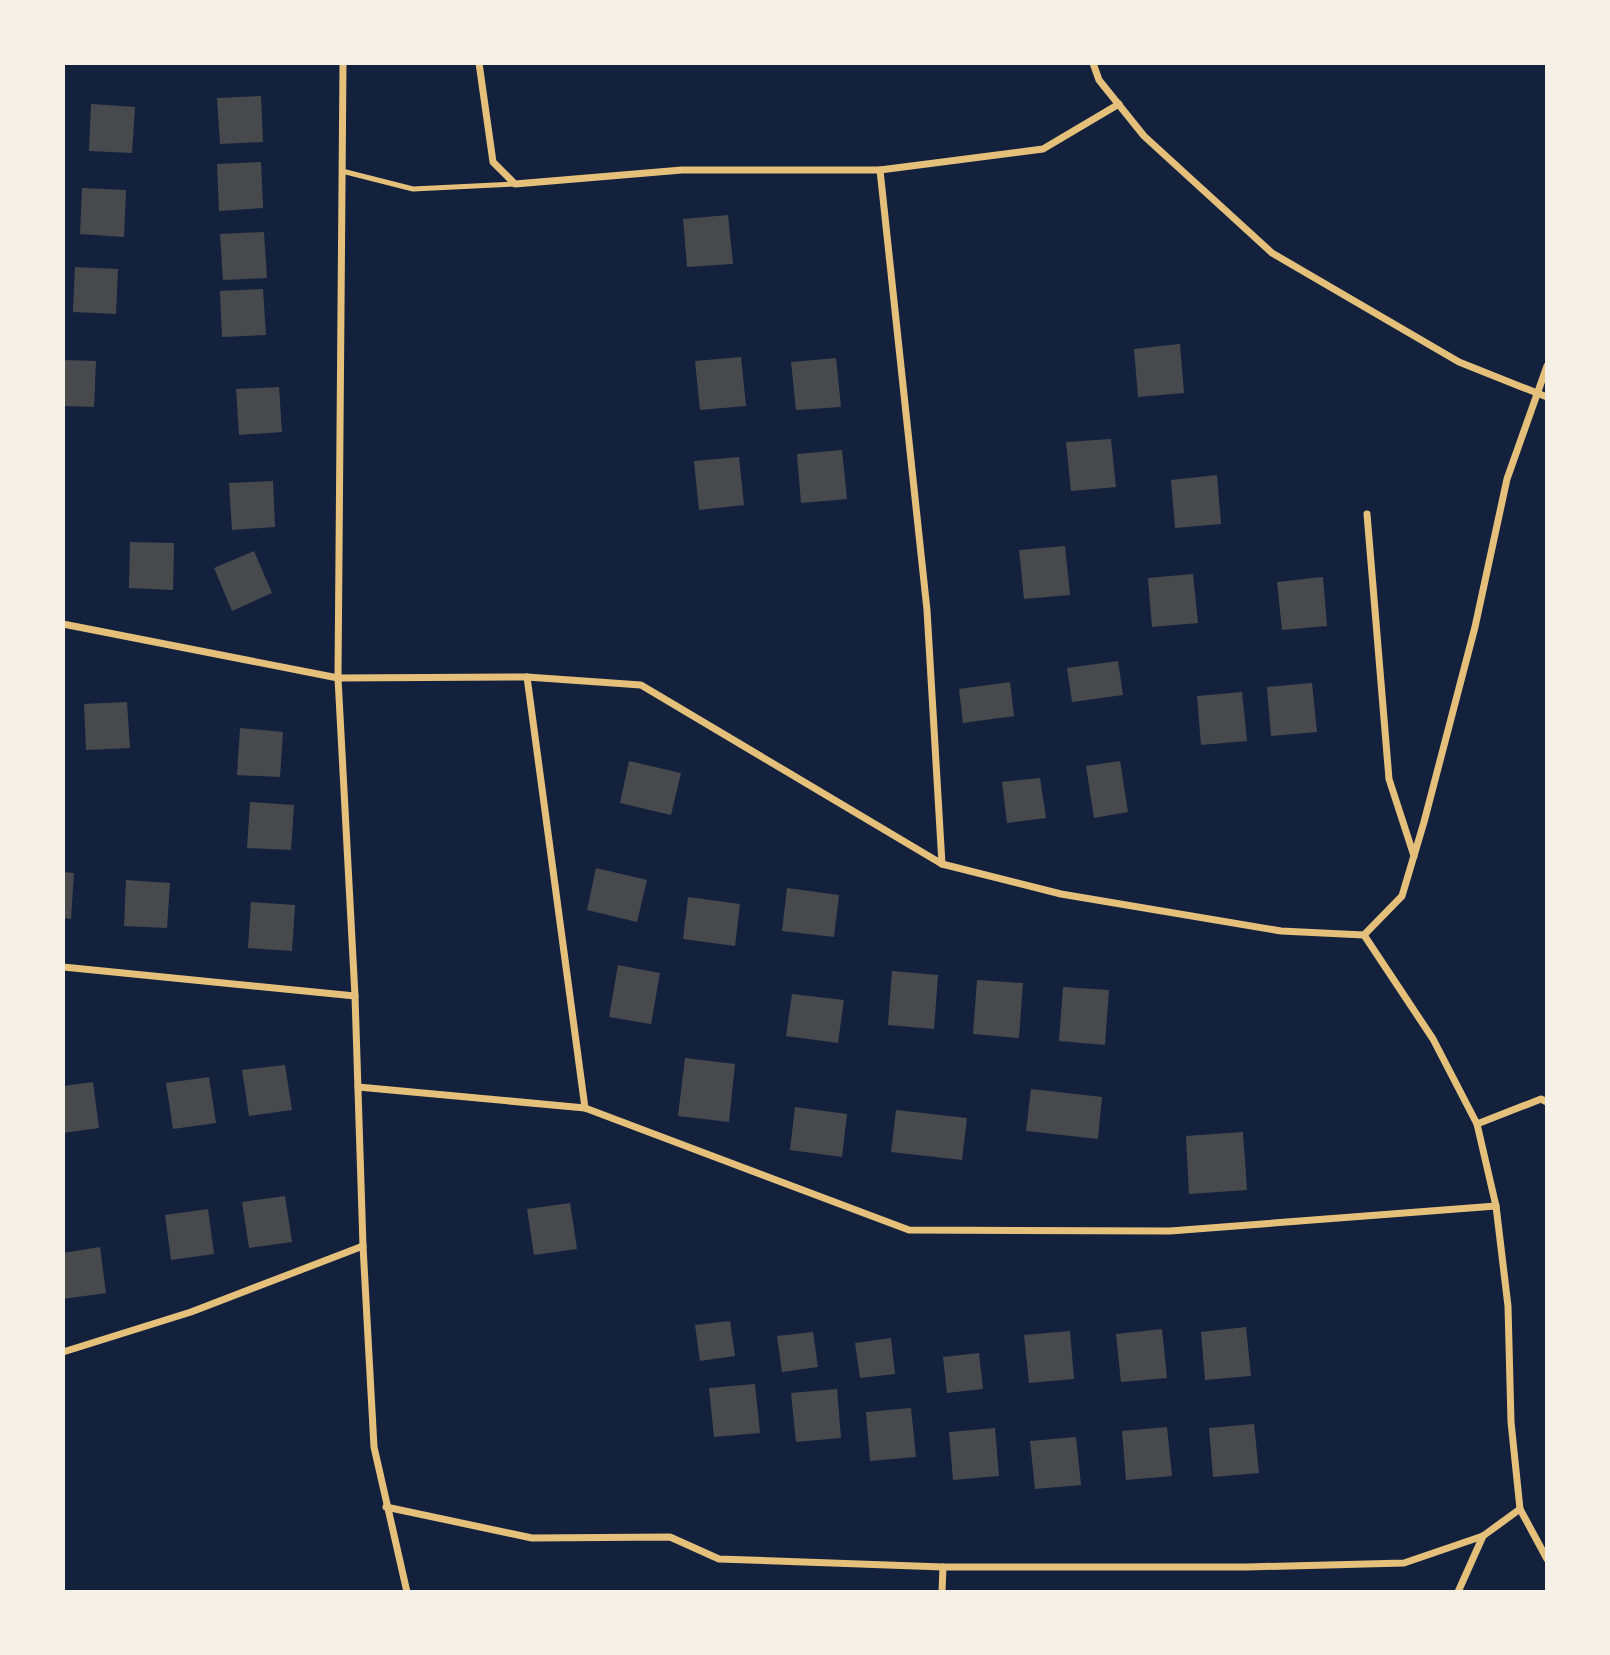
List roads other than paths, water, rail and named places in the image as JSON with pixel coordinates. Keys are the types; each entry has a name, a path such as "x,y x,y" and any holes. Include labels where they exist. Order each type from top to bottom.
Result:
{"street":[{"path":"343,63 338,678 355,996 363,1246 374,1447 407,1592"},
{"path":"479,63 493,162 515,184 682,170 880,170 1043,149 1119,104"},
{"path":"1093,63 1099,80 1144,136 1272,253 1459,362 1547,397"},
{"path":"880,170 927,610 942,864"},
{"path":"63,624 338,678 527,677 641,685 942,864 1061,894 1281,932 1364,934 1402,897 1475,627 1507,479 1547,366"},
{"path":"1367,514 1389,779 1414,857"},
{"path":"527,677 584,1108"},
{"path":"1364,934 1433,1039 1476,1125 1496,1206 1508,1306 1511,1422 1520,1509 1547,1559"},
{"path":"63,967 355,996"},
{"path":"358,1087 584,1108 909,1230 1170,1231 1496,1206"},
{"path":"1476,1125 1541,1099 1547,1101"},
{"path":"63,1352 191,1312 363,1246"},
{"path":"386,1507 532,1538 670,1537 719,1559 943,1567 1247,1567 1404,1563 1483,1536 1520,1509"},
{"path":"1458,1592 1483,1536"},
{"path":"942,1592 943,1567"}],"lane":[{"path":"342,170 413,189 515,184"}]}
